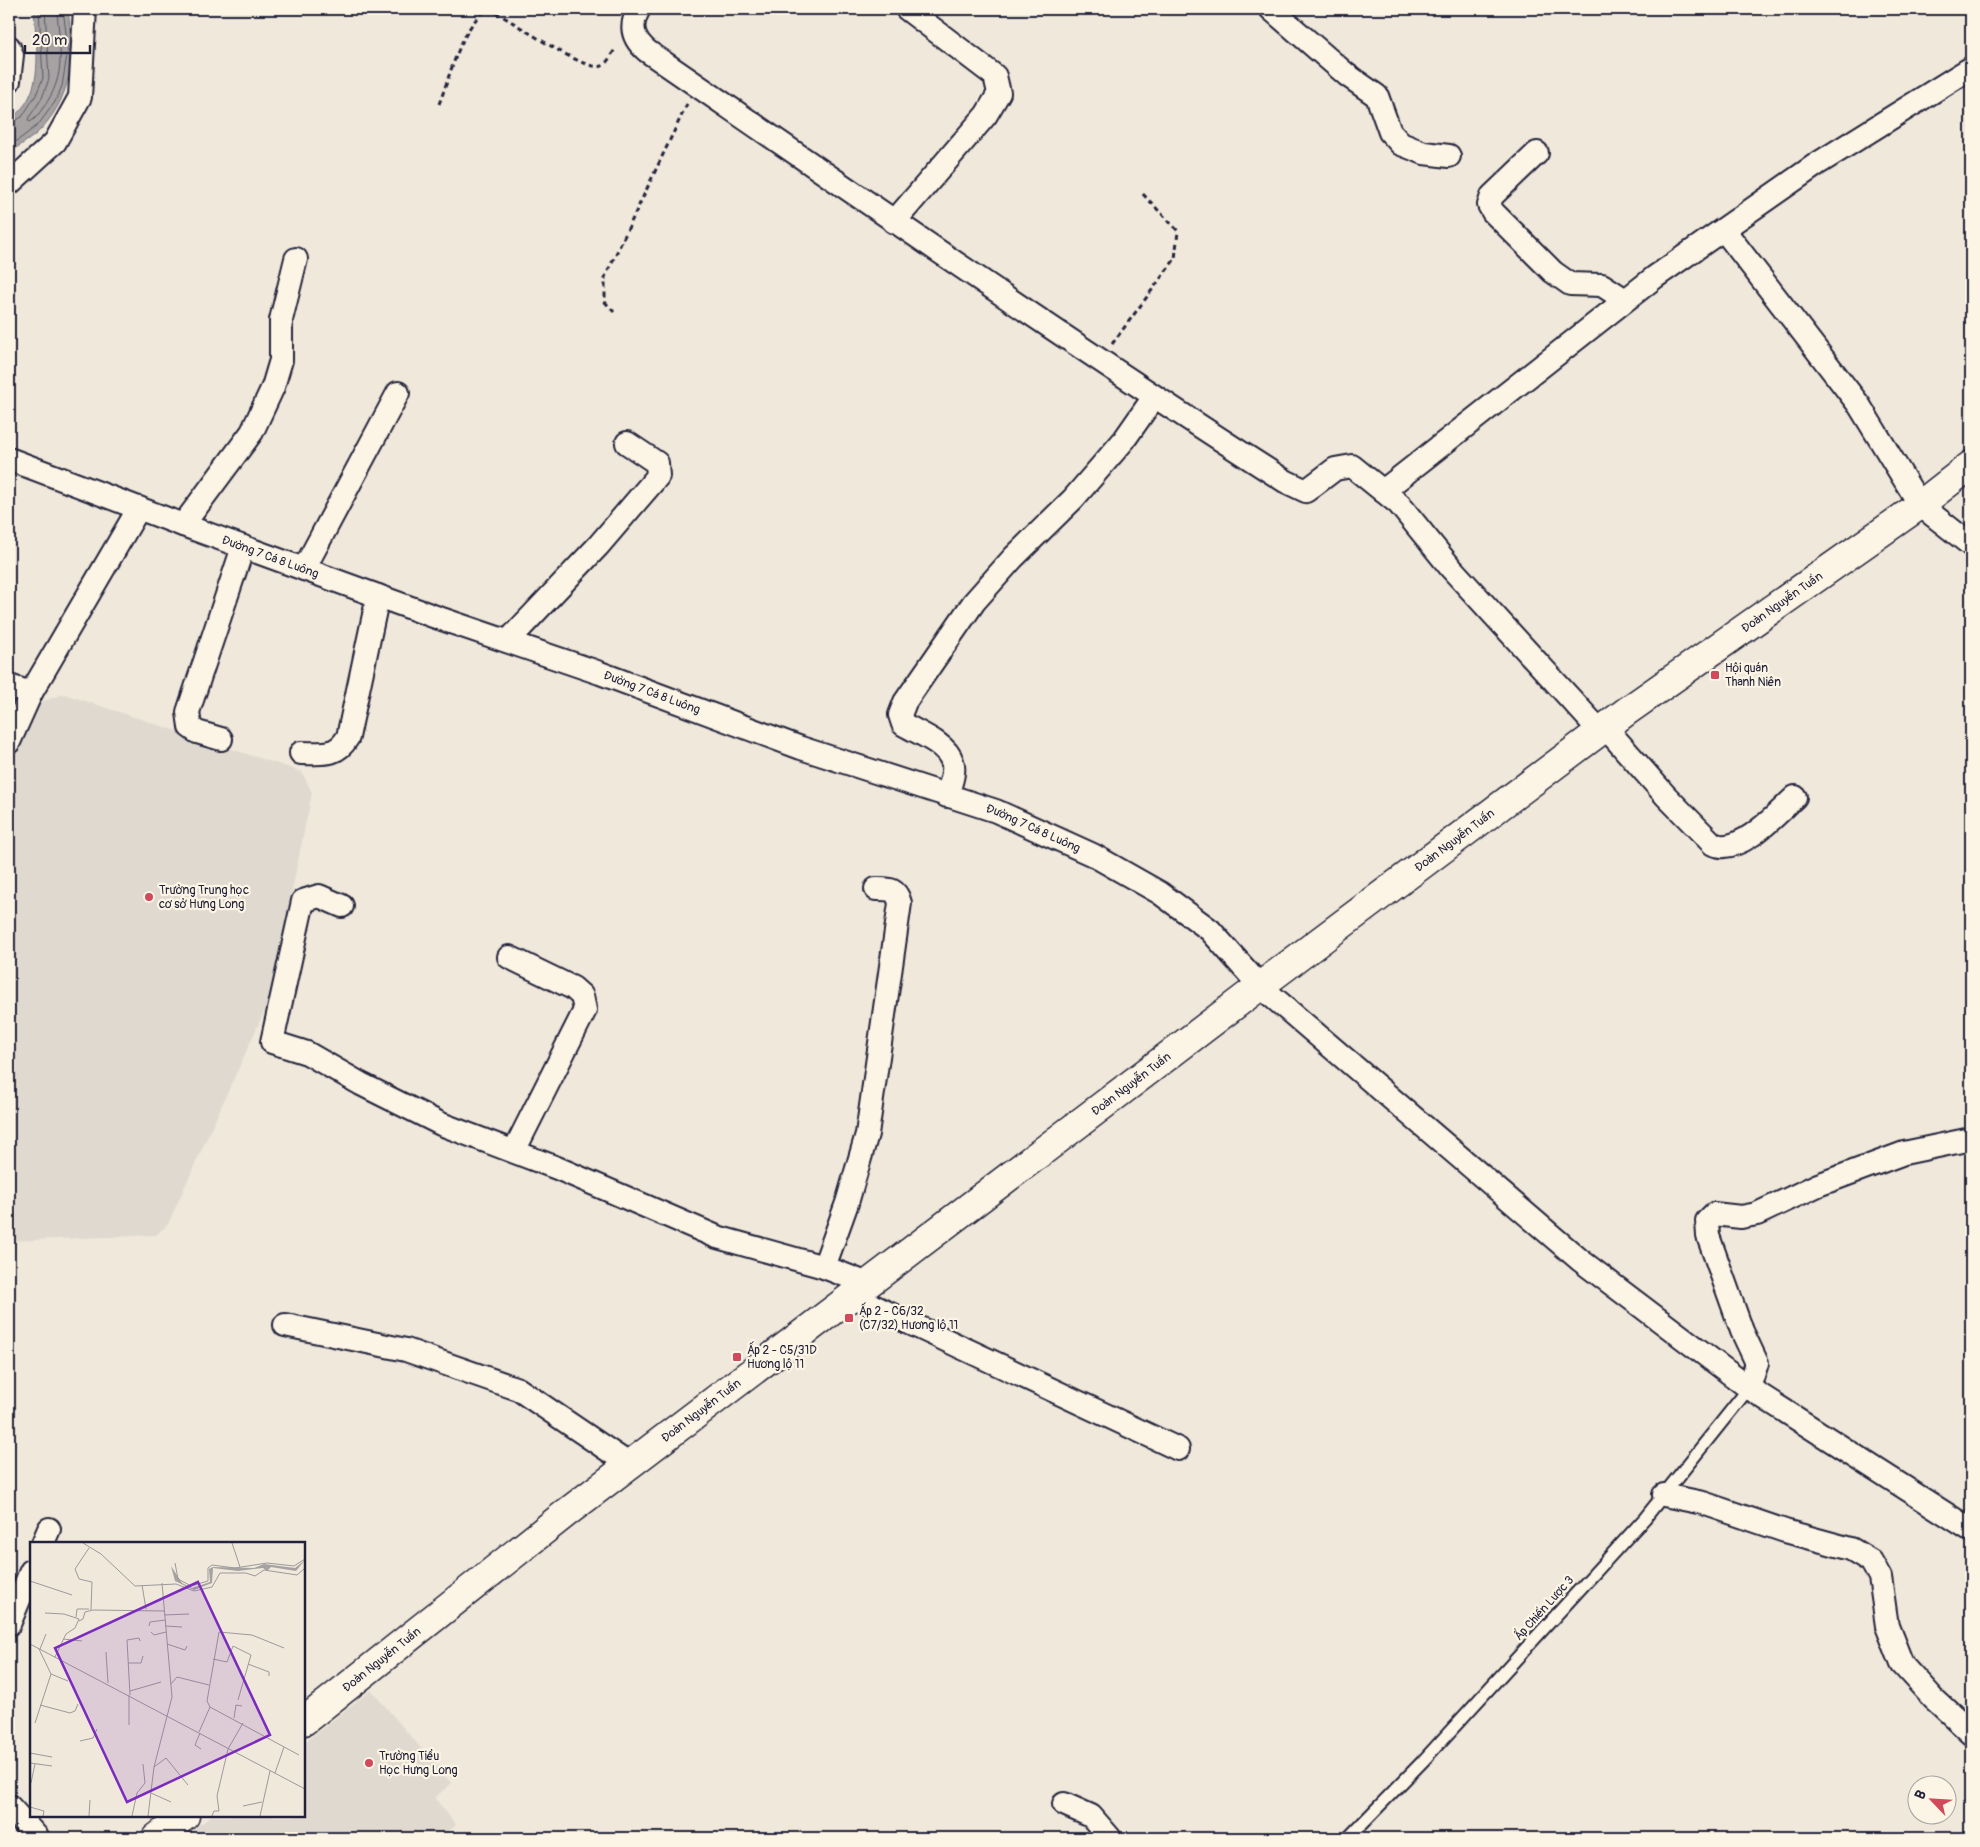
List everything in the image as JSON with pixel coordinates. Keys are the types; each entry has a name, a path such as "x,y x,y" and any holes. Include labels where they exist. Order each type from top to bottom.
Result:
{"main road":[{"name":"Đoàn Nguyễn Tuấn","path":"305,1720 630,1464 1260,986 1603,729 1920,505 1971,466"},
{"path":"156,1838 183,1817"}],"street":[{"path":"9,184 55,142 80,97 85,9"},
{"path":"894,222 986,115 1000,93 995,76 908,9"},
{"path":"1271,9 1377,96 1390,132 1401,144 1424,154 1449,156"},
{"path":"636,19 637,42 646,51 1100,361 1285,481 1306,491 1336,469 1352,466 1399,504 1451,568 1713,844 1720,848 1728,848 1753,835 1795,797"},
{"path":"9,47 12,55 9,81"},
{"path":"1383,490 1520,385 1625,300 1701,244 1724,230 1817,164 1971,68"},
{"path":"1537,153 1492,196 1489,205 1492,212 1553,272 1570,284 1602,285 1625,300"},
{"path":"1724,230 1859,405 1920,505 1971,544"},
{"path":"183,525 252,432 273,387 281,360 281,320 296,259"},
{"path":"304,569 398,393"},
{"path":"947,796 953,762 941,747 902,724 900,715 905,702 974,602 1013,558 1073,499 1124,440 1154,397"},
{"path":"508,642 598,546 658,476 657,463 627,442"},
{"name":"Đường 7 Cá 8 Luông","path":"9,459 243,547 600,673 801,748 996,811 1093,854 1160,893 1210,930 1260,986 1580,1260 1749,1388 1971,1530"},
{"path":"9,742 31,693 139,508"},
{"path":"221,739 197,732 190,727 188,712 243,547"},
{"path":"302,754 331,753 342,747 348,737 378,596"},
{"path":"9,686 31,693"},
{"path":"824,1267 847,1203 867,1134 900,902 897,893 893,890 876,889"},
{"path":"342,906 319,896 303,901 272,1042 307,1053 361,1084 441,1124 514,1151 717,1237 824,1267 860,1290 1178,1449"},
{"path":"509,957 572,988 582,996 585,1010 514,1151"},
{"path":"1749,1388 1757,1363 1742,1331 1708,1236 1707,1221 1714,1214 1742,1217 1757,1214 1818,1185 1904,1153 1971,1139"},
{"path":"285,1325 406,1350 518,1389 630,1464"},
{"path":"1664,1494 1703,1503 1785,1531 1851,1549 1871,1561 1880,1577 1887,1626 1902,1664 1933,1698 1971,1733"},
{"path":"9,1624 30,1574"},
{"path":"1064,1804 1091,1816 1110,1838"},
{"path":"9,1806 38,1838"}],"lane":[{"name":"Ấp Chiến Lược 3","path":"1348,1838 1428,1754 1664,1494 1749,1388"}],"path":[{"path":"472,9 480,13"},
{"path":"439,104 466,32 480,13 489,9 501,14 577,61 597,67 604,65 636,19"},
{"path":"614,312 604,302 605,277 696,85"},
{"path":"1100,361 1175,259 1178,231 1141,192"}],"shaded area":[{"name":"Trường Trung học cơ sở Hưng Long","path":"64,694 302,772 312,793 269,1001 168,1224 156,1235 9,1241 9,755 32,705"},
{"name":"Trường Tiểu Học Hưng Long","path":"371,1690 451,1783 435,1798 456,1825 441,1838 183,1838 210,1817 305,1817 305,1742"}],"water":[{"path":"34,9 68,9 71,41 69,72 61,100 53,114 39,132 9,153 9,120 21,109 29,97 34,84 37,55"}],"place":[{"name":"Hội quán Thanh Niên","path":"1715,675"},
{"name":"Trường Trung học cơ sở Hưng Long","path":"149,897"},
{"name":"Ấp 2 - C6/32 (C7/32) Hương lộ 11","path":"849,1318"},
{"name":"Ấp 2 - C5/31D Hương lộ 11","path":"737,1357"},
{"name":"Trường Tiểu Học Hưng Long","path":"369,1763"}]}
